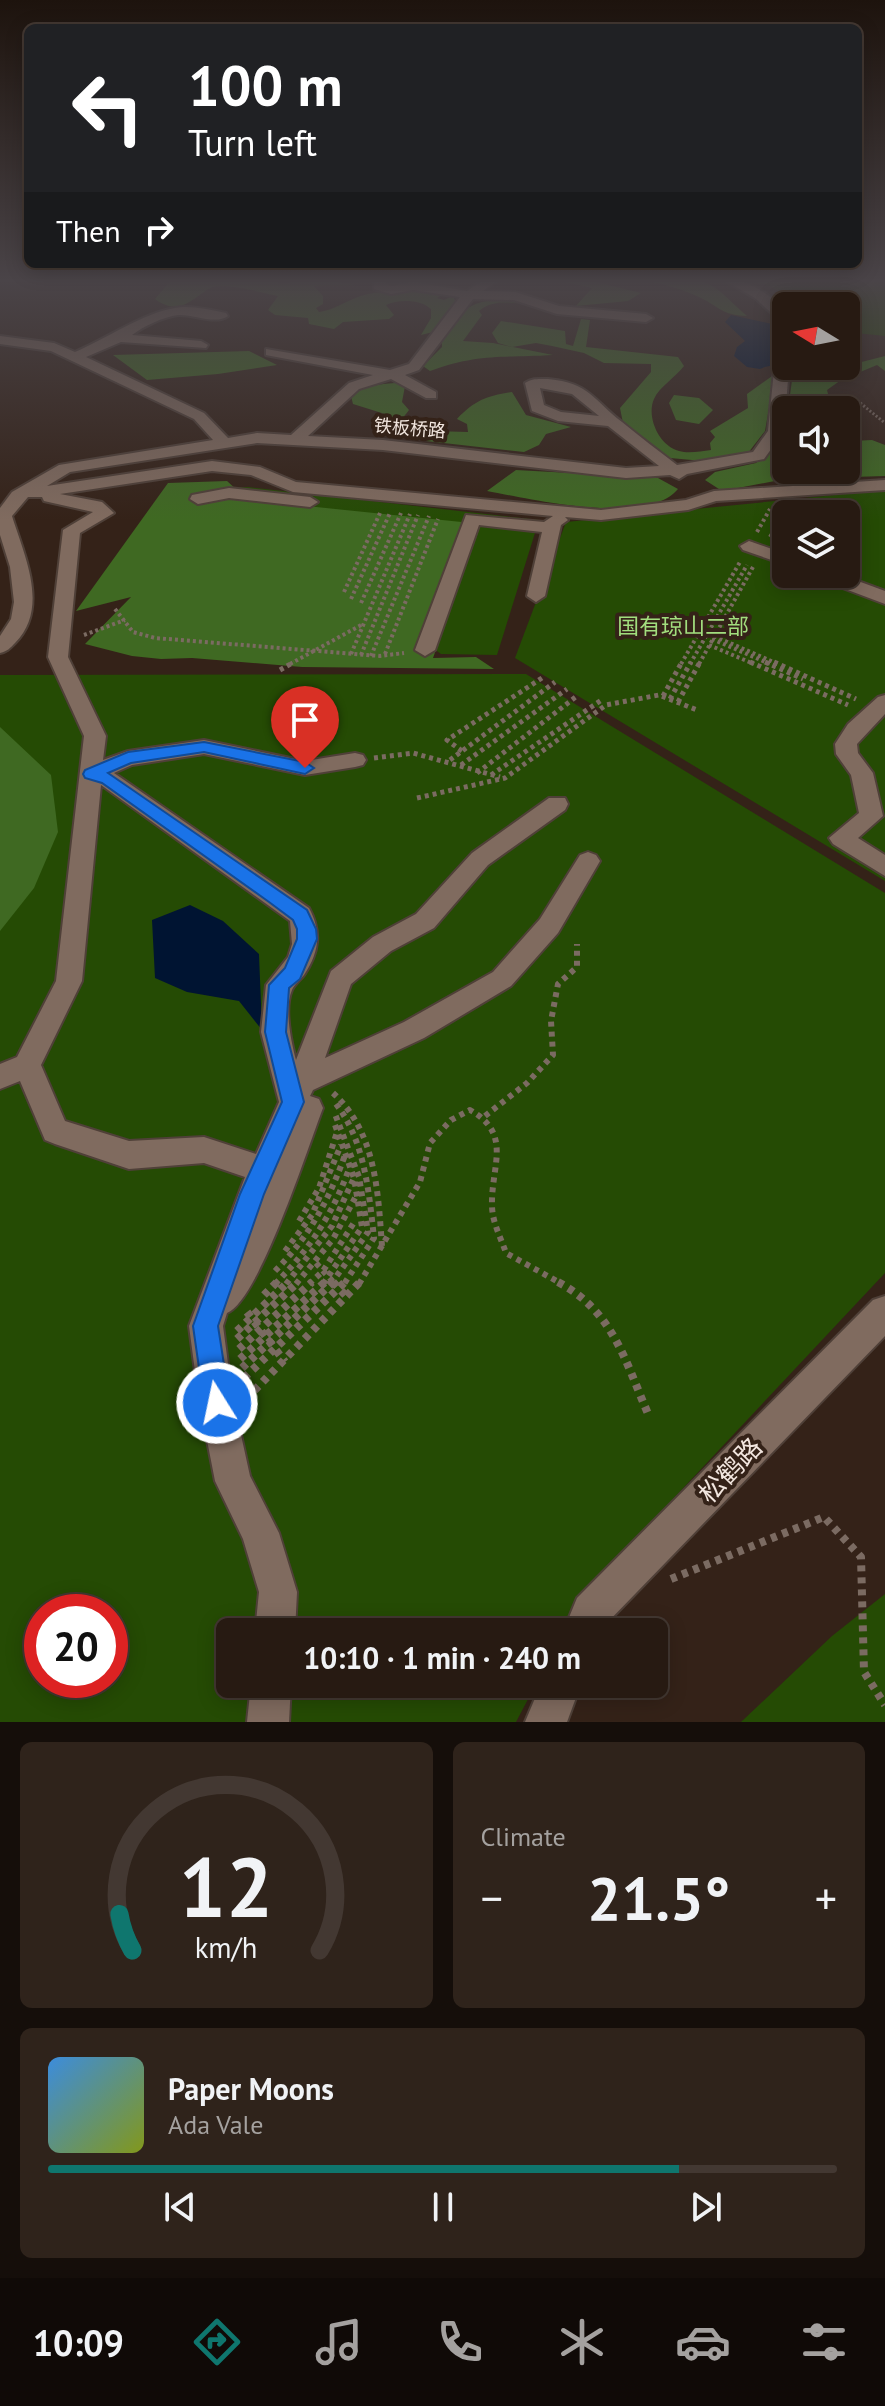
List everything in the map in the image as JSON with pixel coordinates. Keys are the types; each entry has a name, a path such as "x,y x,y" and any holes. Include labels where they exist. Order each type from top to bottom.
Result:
{"street":[{"path":"79,359 199,416 223,442"},
{"path":"311,359 395,375 431,395"},
{"path":"295,440 354,386 395,375 414,367 420,359"},
{"name":"铁板桥路","path":"9,496 65,468 257,438 383,445 626,473 672,470 758,456 776,431 782,359"},
{"path":"612,422 558,416 537,408 532,383 555,383 594,399 612,422 672,470 714,496"},
{"path":"9,496 212,466 254,470 293,487 601,515"},
{"path":"536,596 553,521 688,505 714,496 885,485"},
{"path":"198,499 229,493 551,528"},
{"path":"9,496 68,500 96,506 105,513 72,530 58,657 95,736 69,981 14,1071 55,1131 129,1155 204,1150 276,1165"},
{"path":"0,647 11,639 23,604 24,578 3,516 9,496"},
{"path":"425,650 472,519"},
{"path":"756,548 772,554"},
{"path":"859,588 885,598"},
{"path":"878,709 846,744 847,754 862,773 871,816 841,838 885,867"},
{"path":"91,774 128,758 204,747 305,768 355,760"},
{"path":"91,774 108,779 300,915 307,929 307,939 293,973 279,985 275,1032 300,1095"},
{"path":"212,1374 246,1266 268,1211 276,1165 340,978 382,944 425,921 480,859 557,804"},
{"path":"300,1095 502,979 549,926 588,861"},
{"path":"276,1165 247,1208 212,1374 233,1481 260,1533 278,1592 276,1618"},
{"name":"松鹤路","path":"589,1618 591,1612 885,1312"},
{"path":"268,1722 270,1698"},
{"path":"546,1722 555,1698"}],"path":[{"path":"860,403 885,423"},
{"path":"666,698 789,490"},
{"path":"678,702 789,490"},
{"path":"344,592 410,513"},
{"path":"351,599 410,513"},
{"path":"361,603 410,513"},
{"path":"351,654 410,513"},
{"path":"361,655 410,513"},
{"path":"384,655 410,513"},
{"path":"371,656 410,513"},
{"path":"115,609 133,632 155,638 371,656 425,650"},
{"path":"60,644 125,620"},
{"path":"280,670 363,624"},
{"path":"712,640 878,709"},
{"path":"712,640 878,709"},
{"path":"462,751 447,740 542,678"},
{"path":"449,761 555,682"},
{"path":"460,766 567,689"},
{"path":"477,773 577,696"},
{"path":"417,798 505,778 606,705 666,698 697,710"},
{"path":"490,775 603,699"},
{"path":"355,760 413,753 449,761 477,773 505,778"},
{"path":"485,1116 527,1083 553,1055 551,1021 558,984 577,967 577,944"},
{"path":"300,1095 334,1094 350,1106 376,1178 382,1246"},
{"path":"212,1374 260,1330 331,1280 352,1218 357,1195 354,1178 334,1122 300,1095"},
{"path":"212,1374 260,1330 352,1218 359,1177 338,1117 327,1107 300,1095"},
{"path":"260,1330 340,1290 374,1238 366,1178 345,1112 334,1102 300,1095"},
{"path":"212,1374 248,1398 348,1298 420,1182 430,1143 451,1120 470,1110 485,1116 498,1136 492,1208 506,1253 575,1291 608,1323 649,1416"},
{"path":"276,1165 352,1218 382,1246"},
{"path":"350,1166 352,1218"},
{"path":"352,1218 354,1178"},
{"path":"212,1374 260,1330 352,1218 357,1195"},
{"path":"268,1211 348,1298"},
{"path":"240,1303 285,1362"},
{"path":"664,1582 824,1517 861,1557 864,1672 885,1705"}],"green space":[{"path":"119,359 266,359 277,365 218,374 147,380"},
{"path":"430,359 476,359 430,371 423,366"},
{"path":"597,359 680,359 684,366 660,390 652,406 656,430 672,448 687,452 711,450 710,443 715,437 710,431 748,408 747,394 772,376 774,380 765,431 748,453 703,461 659,457 623,423 620,408 651,372 651,364 604,363"},
{"path":"872,359 885,359 885,371 877,365 860,372 860,362"},
{"path":"792,380 841,380 827,390 828,396 790,396"},
{"path":"395,383 405,386 402,402 409,410 396,423 378,424 385,414 353,404 351,396 361,390"},
{"path":"512,392 526,415 571,427 546,434 539,445 524,452 426,441 433,431 468,432 467,424 457,419 470,407 495,395"},
{"path":"674,395 699,398 713,410 699,424 676,420 669,403"},
{"path":"872,440 885,445 885,476 860,477 860,441"},
{"path":"772,448 772,481 722,491 705,480 715,472 756,463"},
{"path":"516,470 658,478 678,489 663,500 615,508 558,504 487,491"},
{"path":"227,481 248,500 481,524 433,658 476,657 494,669 302,667 192,658 161,659 132,656 85,644 131,597 76,611 168,483"},
{"path":"248,487 539,520 497,655 441,654 218,489"},
{"name":"国有琼山二部","path":"885,490 885,881 515,658 566,522 772,501 772,588 860,588 860,500 785,500"},
{"path":"526,674 885,893 885,1273 580,1598 570,1618 216,1618 216,1698 529,1698 516,1722 0,1722 0,675"},
{"path":"0,727 51,775 58,832 34,888 0,931"},
{"path":"885,1594 885,1722 741,1722 832,1636"}],"water":[{"path":"738,359 772,359 772,366 760,369 747,367"},
{"path":"190,905 223,921 259,954 262,1030 239,1001 187,992 155,978 152,920"}],"route":[{"path":"217,1403 206,1326 252,1194 293,1102 275,1032 279,985 293,973 307,939 307,929 300,915 275,897 108,779 91,774 128,758 204,747 305,768"}]}
